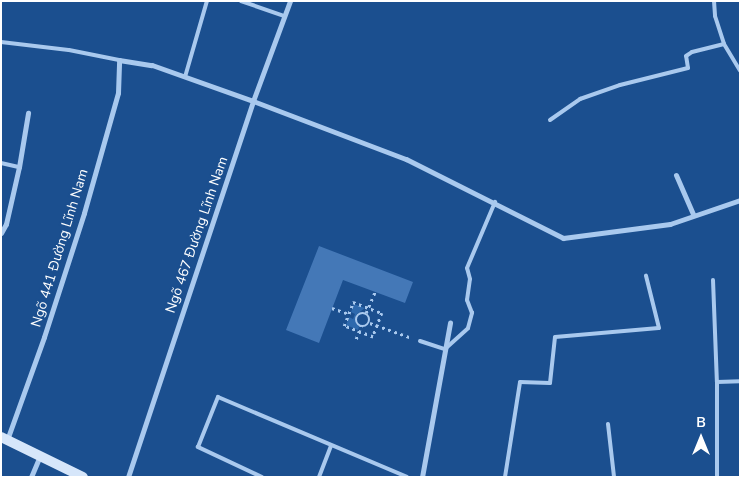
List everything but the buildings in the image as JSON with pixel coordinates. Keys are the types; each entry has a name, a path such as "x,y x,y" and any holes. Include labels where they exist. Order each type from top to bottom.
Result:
{"main road":[{"path":"4,438 83,477"}],"street":[{"name":"Ngõ 467 Đường Lĩnh Nam","path":"128,477 254,101 290,1"},
{"path":"119,60 152,65 254,101 406,159 495,202 563,238 670,224 693,214 740,200"},
{"name":"Ngõ 441 Đường Lĩnh Nam","path":"4,438 44,337 84,213 118,93 119,60"},
{"path":"1,233 6,224 19,167 28,113"},
{"path":"676,175 693,214"},
{"path":"422,477 450,323"},
{"path":"32,477 40,456"}],"lane":[{"path":"185,77 207,1"},
{"path":"241,1 284,16"},
{"path":"714,1 715,16 724,44 740,72"},
{"path":"1,42 69,50 119,60"},
{"path":"550,120 580,99 620,85 688,68 686,56 692,52 724,44"},
{"path":"1,163 19,167"},
{"path":"420,341 445,349 468,328 472,313 467,300 470,280 467,268 495,202"},
{"path":"505,477 520,382 550,383 555,337 659,328 646,276"},
{"path":"713,280 717,382 717,477"},
{"path":"717,382 740,381"},
{"path":"262,477 198,447 218,397 407,477"},
{"path":"608,424 614,477"},
{"path":"319,477 331,446"}],"path":[{"path":"366,313 375,292"},
{"path":"353,302 368,307 382,313 373,337 344,326 353,302"},
{"path":"332,308 348,314"},
{"path":"361,326 358,324 357,318 362,313 366,313"},
{"path":"366,313 370,323"},
{"path":"356,339 361,326 370,323 420,341"}],"shaded area":[{"path":"354,304 365,308 357,314 355,319 359,327 358,330 346,325 349,317 353,319 355,314 351,312"}]}
